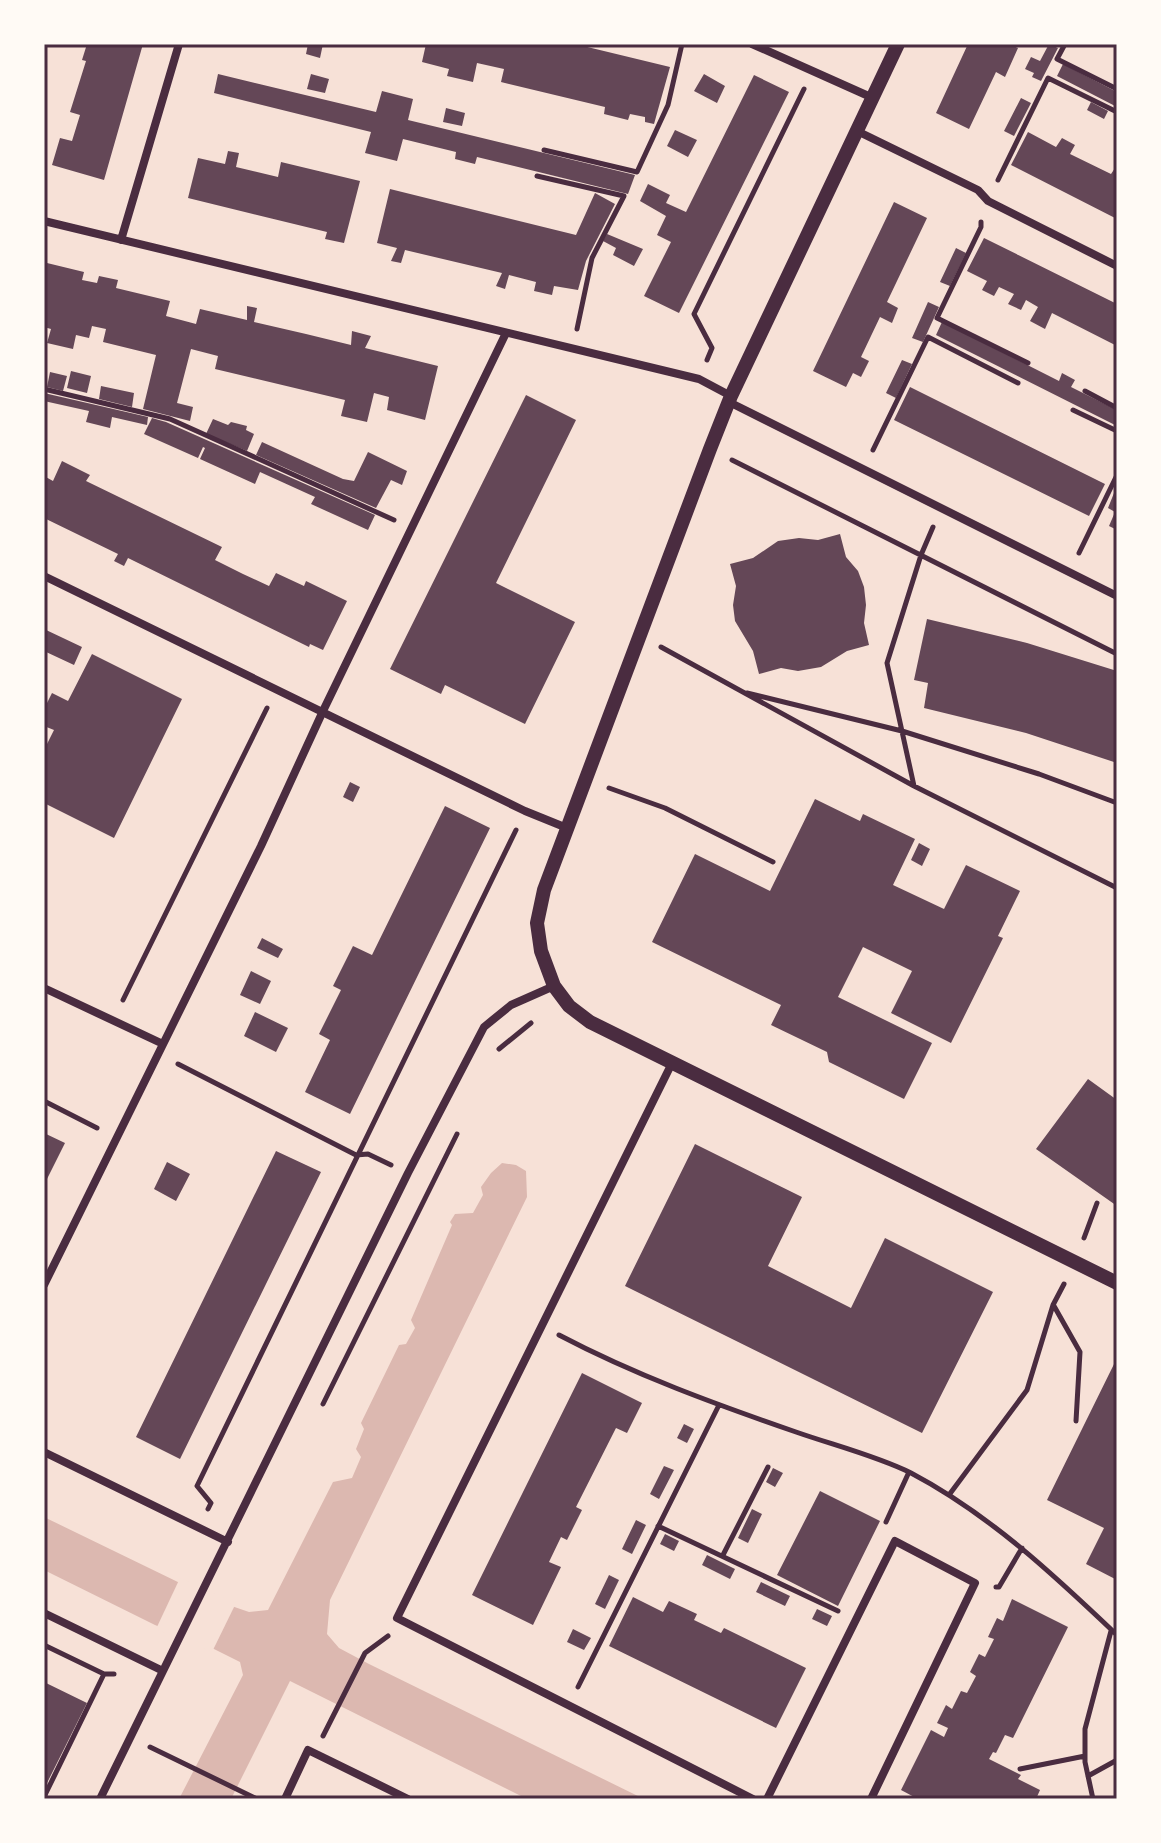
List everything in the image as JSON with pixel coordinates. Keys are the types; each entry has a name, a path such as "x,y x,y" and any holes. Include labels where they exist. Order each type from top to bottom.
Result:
{"street":[{"path":"121,240 179,44"},
{"path":"752,44 873,98"},
{"path":"898,44 730,399 710,449 544,890 537,923 541,951 554,986 569,1006 590,1022 1117,1283"},
{"path":"857,131 978,190 988,201 1117,266"},
{"path":"44,221 699,379 730,399 864,469 1117,596"},
{"path":"44,1285 261,846 506,333"},
{"path":"44,576 525,811 567,828"},
{"path":"100,1799 408,1173 484,1027 511,1005 554,986"},
{"path":"44,988 163,1044"},
{"path":"672,1063 397,1618 753,1799"},
{"path":"44,1452 228,1542"},
{"path":"767,1799 895,1541 975,1583 871,1799"},
{"path":"44,1613 163,1671"},
{"path":"285,1799 308,1750 408,1799"}],"path":[{"path":"544,150 637,172 668,105 682,44"},
{"path":"1065,44 1057,59 1117,89"},
{"path":"699,379 712,348 694,314 812,72"},
{"path":"1028,363 937,318 981,227 981,215 1048,78 1117,112"},
{"path":"537,176 624,196 592,258 573,349"},
{"path":"864,469 928,337 1018,383"},
{"path":"44,389 170,419 412,527"},
{"path":"1085,391 1117,408"},
{"path":"1073,410 1117,431"},
{"path":"710,449 1117,654"},
{"path":"1069,572 1117,475"},
{"path":"914,786 887,663 921,555 941,508"},
{"path":"639,635 914,786 1117,888"},
{"path":"113,1020 276,689"},
{"path":"739,691 902,731 1039,774 1117,803"},
{"path":"585,780 665,808 773,862"},
{"path":"199,1528 211,1503 197,1486 525,811"},
{"path":"493,1062 500,1048 530,1024 554,986"},
{"path":"159,1054 356,1155 368,1154 408,1173"},
{"path":"44,1101 118,1139"},
{"path":"318,1414 458,1133"},
{"path":"949,1495 1027,1390 1053,1305 1075,1262 1097,1203"},
{"path":"1053,1305 1080,1352 1076,1421"},
{"path":"540,1325 613,1363 719,1405 909,1472 949,1495 1039,1561 1114,1633 1085,1729 1085,1756 1093,1799"},
{"path":"569,1705 719,1405"},
{"path":"723,1555 768,1467"},
{"path":"895,1541 886,1520 909,1472"},
{"path":"658,1526 856,1620"},
{"path":"975,1583 999,1587 1022,1548"},
{"path":"44,1645 104,1674 119,1674"},
{"path":"333,1717 365,1653"},
{"path":"44,1797 104,1674"},
{"path":"131,1738 257,1799"},
{"path":"1020,1769 1085,1756"},
{"path":"1088,1776 1117,1760"}],"shaded area":[{"path":"502,1163 516,1165 526,1171 527,1197 330,1600 327,1634 339,1648 369,1664 644,1799 527,1799 290,1681 231,1799 179,1799 243,1675 240,1662 155,1625 44,1570 44,1517 217,1601 249,1612 268,1610 333,1482 352,1478 361,1457 356,1449 364,1429 361,1423 399,1345 406,1344 415,1328 411,1320 452,1225 450,1222 455,1214 473,1213 483,1195 481,1187"}],"pier":[{"path":"180,1578 236,1603 212,1652 156,1629"}],"building":[{"path":"87,44 143,44 104,180 52,165 60,138 72,141 80,115 70,112 86,61 82,60"},
{"path":"308,44 323,44 320,58 306,54"},
{"path":"426,44 575,44 670,67 654,124 645,122 645,117 630,114 628,120 604,114 605,107 501,82 504,69 477,63 473,82 447,76 449,69 422,62"},
{"path":"968,44 1009,44 1018,48 1005,77 996,72 969,129 936,113"},
{"path":"1049,44 1058,48 1041,81 1025,69 1031,57 1040,61"},
{"path":"1063,64 1117,92 1117,107 1057,76"},
{"path":"218,74 376,112 382,91 413,99 408,120 635,175 628,194 477,157 475,164 455,159 456,152 403,139 397,161 365,153 371,132 214,93"},
{"path":"311,74 329,79 325,93 307,89"},
{"path":"704,74 725,86 717,103 694,91"},
{"path":"754,75 789,92 679,313 644,296 671,242 657,235 666,216 640,201 648,184 670,195 666,203 686,212"},
{"path":"1021,98 1031,103 1014,136 1004,131"},
{"path":"1091,102 1108,111 1104,119 1087,110"},
{"path":"446,108 465,113 462,126 443,122"},
{"path":"675,130 697,140 688,157 667,146"},
{"path":"1028,132 1056,147 1062,138 1075,145 1070,154 1111,174 1117,165 1117,219 1011,165"},
{"path":"228,151 239,153 236,167 278,177 281,162 360,181 344,243 325,239 327,232 188,198 198,158 225,164"},
{"path":"390,189 576,235 595,193 615,204 586,261 578,290 554,286 552,295 534,291 536,282 509,275 505,289 496,286 502,273 405,250 401,263 391,261 397,248 377,243"},
{"path":"894,202 927,218 887,302 898,308 892,323 880,317 861,357 869,361 861,377 853,373 846,387 813,371"},
{"path":"607,234 643,249 634,266 613,255 616,248 603,241"},
{"path":"984,238 1117,304 1117,346 1052,313 1045,329 1030,321 1038,307 1026,300 1021,310 1008,304 1014,294 999,287 994,296 982,290 987,281 967,271"},
{"path":"956,248 966,253 950,286 940,282"},
{"path":"47,263 84,272 82,280 97,283 99,276 118,280 116,288 170,301 166,316 196,324 200,309 247,320 247,306 257,308 254,322 351,345 352,331 371,336 365,348 438,366 425,420 387,410 389,397 374,393 367,422 341,416 345,400 215,369 218,356 191,349 177,403 193,407 190,421 143,409 156,355 103,342 106,329 92,326 89,338 76,335 73,349 47,343 51,329 44,327 44,271"},
{"path":"928,302 939,307 923,342 912,338"},
{"path":"942,322 1059,381 1062,373 1075,380 1071,387 1117,410 1117,426 936,335"},
{"path":"902,360 912,364 896,398 886,393"},
{"path":"71,371 91,376 87,393 67,388"},
{"path":"50,372 67,376 63,391 47,387"},
{"path":"101,386 134,393 132,407 99,399"},
{"path":"910,387 1105,484 1089,516 894,420"},
{"path":"44,393 148,417 147,425 112,417 110,428 86,422 89,411 44,401"},
{"path":"526,395 576,420 496,583 575,622 525,724 445,685 441,694 390,669"},
{"path":"152,418 375,515 368,530 311,504 315,497 260,472 255,484 200,459 203,447 198,458 144,434"},
{"path":"213,419 228,425 231,422 247,426 246,430 254,434 247,451 206,434"},
{"path":"262,442 343,479 354,481 368,452 407,471 402,485 391,480 376,508 256,455"},
{"path":"62,461 90,475 86,481 222,547 215,560 243,574 269,586 276,573 304,586 306,581 347,601 323,650 310,644 309,647 128,558 124,566 114,561 118,554 44,518 44,476 53,481"},
{"path":"1114,493 1117,495 1117,530 1109,526 1115,512 1108,508"},
{"path":"840,534 846,557 858,571 864,587 864,623 869,645 847,651 821,667 798,671 781,668 759,674 753,651 735,621 733,605 736,586 730,564 753,558 778,541 799,538 818,540"},
{"path":"927,619 1027,643 1117,671 1117,763 1026,733 924,708 928,683 914,680"},
{"path":"44,629 82,647 74,665 44,651"},
{"path":"92,654 182,699 114,838 44,803 44,750 54,730 44,726 44,709 52,693 68,701"},
{"path":"350,782 360,787 353,802 343,797"},
{"path":"815,799 860,821 863,814 915,839 893,885 944,909 966,865 1020,891 998,936 1003,938 951,1043 891,1013 912,971 863,947 838,997 932,1043 904,1099 829,1062 827,1052 771,1025 781,1005 652,942 695,854 770,891"},
{"path":"445,806 490,828 350,1114 305,1092 330,1040 319,1034 341,990 333,986 353,946 372,955"},
{"path":"919,843 930,849 922,866 911,860"},
{"path":"262,938 283,949 278,958 257,948"},
{"path":"251,971 271,981 260,1004 240,995"},
{"path":"255,1012 288,1028 276,1052 244,1036"},
{"path":"1088,1079 1117,1100 1117,1206 1036,1149"},
{"path":"44,1133 65,1143 44,1185"},
{"path":"695,1144 802,1197 768,1266 851,1308 885,1238 993,1292 922,1433 625,1286"},
{"path":"276,1151 321,1172 180,1459 136,1437"},
{"path":"167,1162 190,1174 176,1201 154,1189"},
{"path":"1117,1358 1117,1580 1086,1564 1104,1528 1047,1500"},
{"path":"582,1373 642,1403 627,1433 616,1428 576,1507 582,1510 567,1540 561,1537 549,1562 561,1567 533,1625 472,1595"},
{"path":"684,1424 694,1429 687,1443 677,1438"},
{"path":"664,1466 674,1470 659,1499 650,1494"},
{"path":"773,1468 783,1473 775,1487 766,1482"},
{"path":"820,1491 880,1521 838,1606 777,1575"},
{"path":"752,1509 762,1514 748,1543 738,1538"},
{"path":"636,1520 646,1525 632,1554 622,1549"},
{"path":"665,1534 679,1541 674,1551 660,1544"},
{"path":"707,1555 735,1569 730,1579 702,1565"},
{"path":"609,1575 619,1580 605,1609 595,1604"},
{"path":"761,1582 790,1596 785,1606 756,1592"},
{"path":"633,1597 663,1612 669,1601 697,1614 694,1620 721,1633 724,1628 806,1668 776,1728 609,1646"},
{"path":"1012,1599 1068,1627 1013,1738 1005,1735 996,1753 993,1752 989,1759 1021,1775 1018,1779 1040,1790 1036,1799 918,1799 901,1790 931,1730 944,1737 948,1728 937,1723 946,1705 952,1709 961,1691 967,1693 976,1676 970,1672 979,1654 985,1657 994,1639 988,1637 997,1618 1003,1621"},
{"path":"817,1609 832,1616 827,1626 812,1619"},
{"path":"573,1629 591,1638 584,1650 567,1642"},
{"path":"44,1682 87,1703 44,1789"}]}
